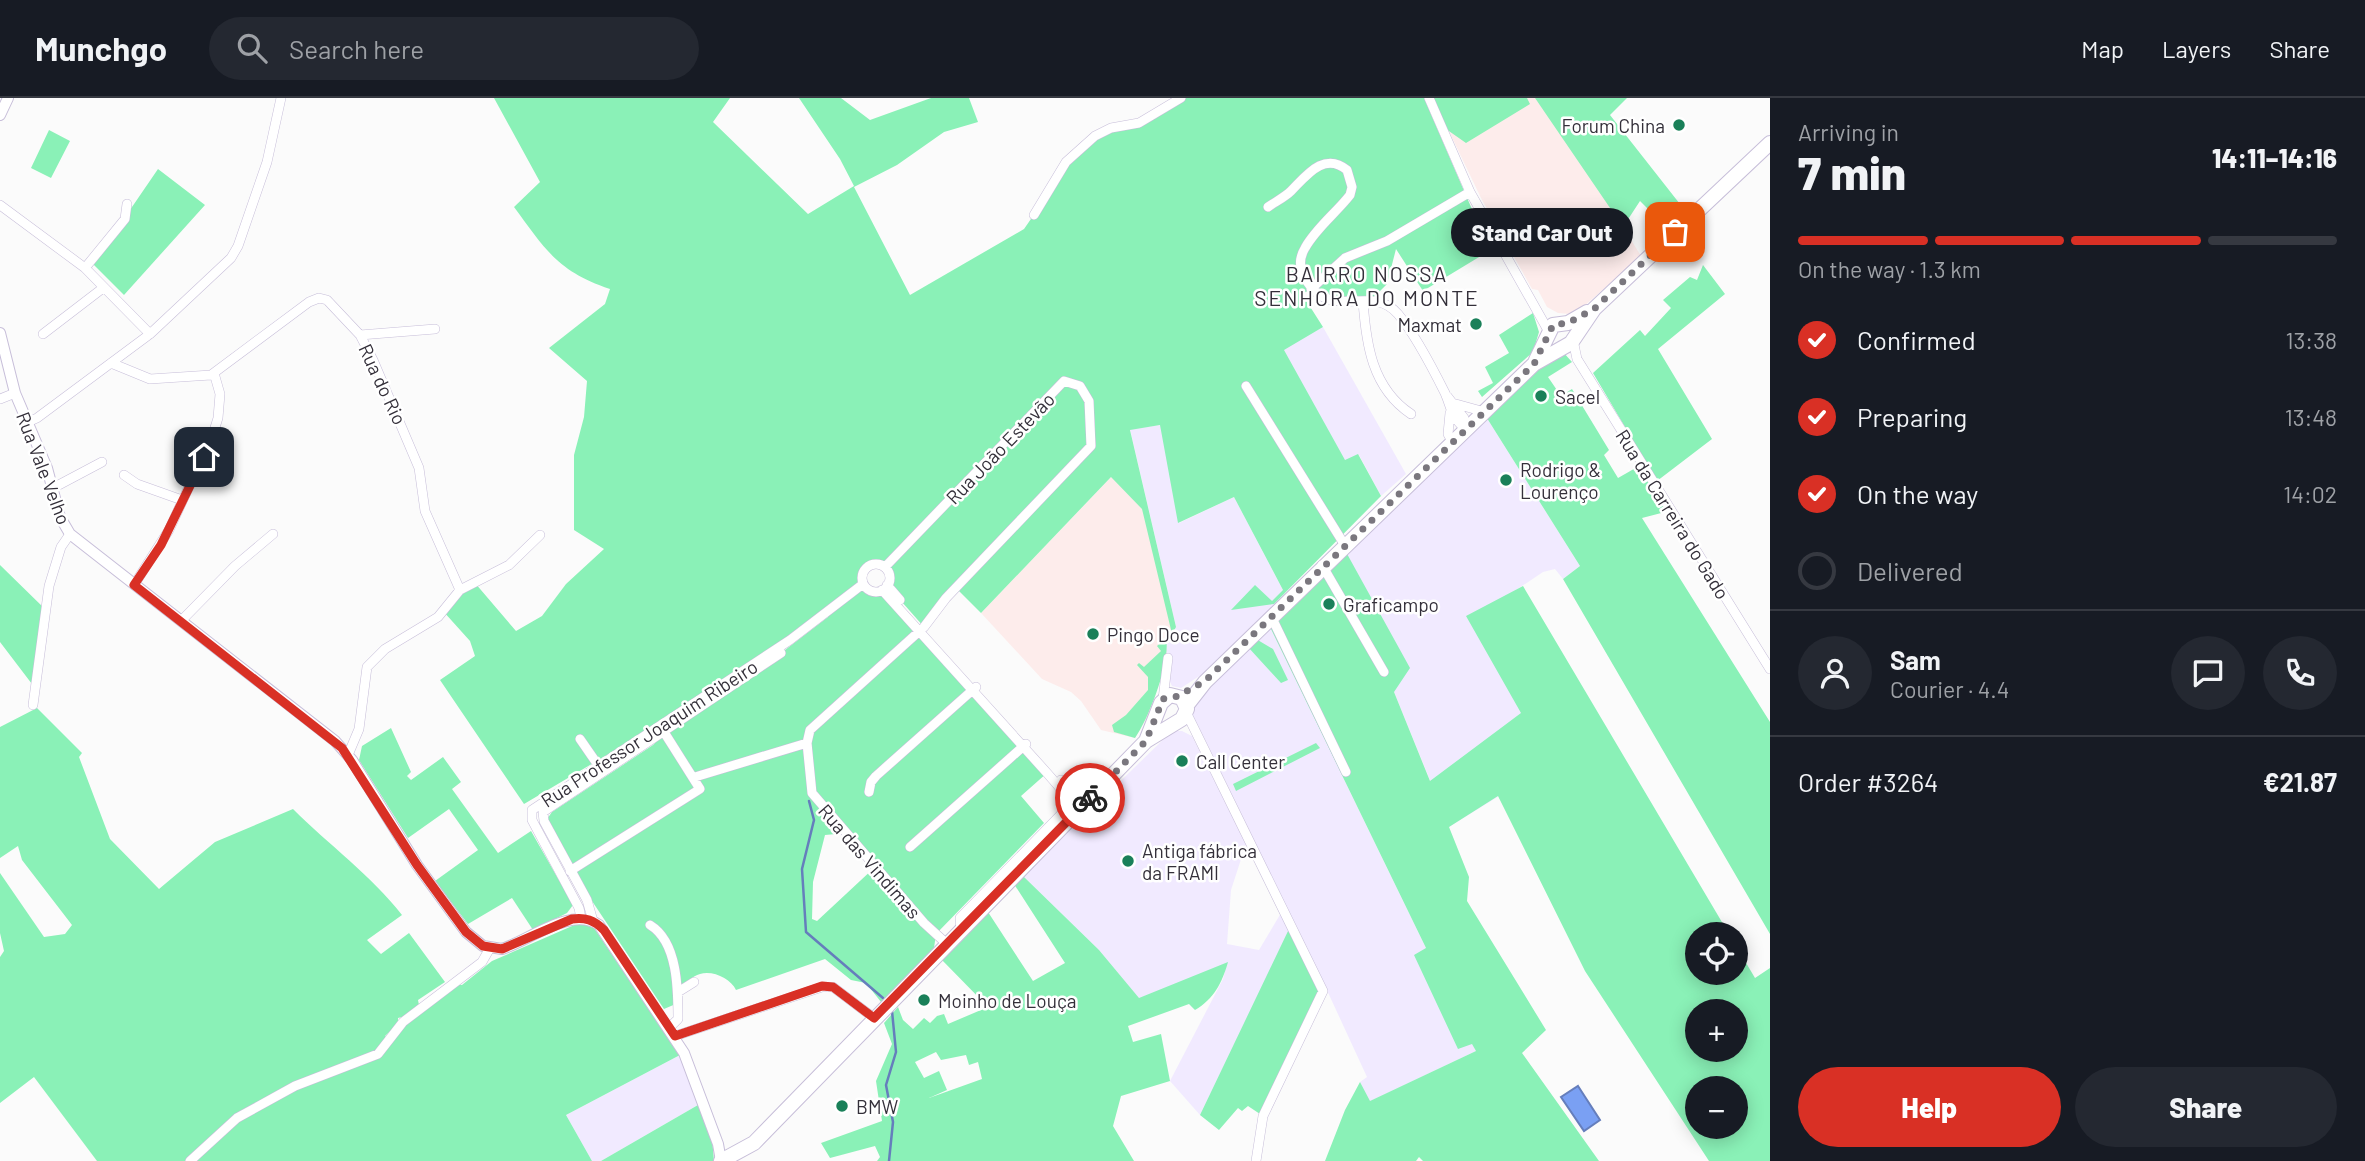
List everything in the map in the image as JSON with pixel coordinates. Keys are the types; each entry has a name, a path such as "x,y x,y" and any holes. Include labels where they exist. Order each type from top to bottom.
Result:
{"main road":[{"path":"732,1159 754,1143 874,1018 941,939 961,929 1146,741 1175,707 1485,412 1562,335 1594,309 1770,144"},
{"path":"1146,741 1175,707"}],"street":[{"path":"0,115 8,98"},
{"path":"28,422 150,334 231,257 238,246 267,162 281,98"},
{"path":"1034,215 1066,162 1088,141 1111,128 1139,123 1181,98"},
{"path":"1429,98 1470,192 1537,308 1562,335"},
{"path":"1268,207 1292,190 1308,172 1320,164 1333,163 1347,170 1352,187 1350,195 1304,250 1301,271 1311,289 1325,300 1386,304 1398,314 1446,395 1456,404 1466,429"},
{"path":"1311,289 1345,258 1387,241 1470,192"},
{"path":"85,268 125,219 128,204"},
{"path":"0,205 85,268 150,334"},
{"path":"43,334 103,288"},
{"name":"Rua do Rio","path":"214,373 319,298 334,306 360,335 409,441 419,468 425,511 460,590"},
{"path":"1363,302 1369,360 1401,407 1411,414"},
{"name":"Rua da Carreira do Gado","path":"1537,308 1562,335 1770,669"},
{"path":"360,335 435,329"},
{"name":"Rua Vale Velho","path":"0,333 15,393 53,488 60,517 70,534 345,751 425,876 466,932 474,941 490,948"},
{"path":"111,363 150,379 214,373 220,394 218,418 197,475 161,545 134,585"},
{"name":"Rua João Estevão","path":"885,567 1064,381 1080,386 1088,401 1091,446 946,598 922,628"},
{"path":"1246,386 1344,544"},
{"path":"0,399 15,393"},
{"path":"1446,395 1450,414 1448,434 1452,441"},
{"path":"1456,404 1485,412"},
{"path":"1450,414 1466,429"},
{"path":"53,488 102,461"},
{"path":"124,475 138,484 182,500"},
{"path":"33,705 41,665 49,586 61,547 70,534"},
{"path":"181,621 235,566 273,534"},
{"path":"345,751 356,740 367,667 385,649 438,617 460,590 509,565 540,535"},
{"path":"885,588 889,575 885,567 876,564 868,566 862,574 865,586 885,588 1026,744 1067,787 1080,795"},
{"path":"1322,565 1384,672"},
{"name":"Rua Professor Joaquim Ribeiro","path":"593,921 590,906 544,821 543,811 772,660 865,586"},
{"name":"Rua Professor Joaquim Ribeiro","path":"581,918 562,875 532,820 532,810 790,640 865,586"},
{"path":"1271,616 1346,772"},
{"path":"695,777 807,743 810,730 922,628"},
{"path":"1168,659 1165,681 1175,707 1194,730 1269,875 1323,991 1263,1116 1256,1161"},
{"path":"869,792 871,782 876,776 975,688"},
{"path":"562,875 700,789 695,777 664,732"},
{"path":"580,739 598,765"},
{"name":"Rua das Vindimas","path":"807,743 812,793 941,939"},
{"path":"1026,744 1067,796 1069,806"},
{"path":"910,847 1026,744"},
{"path":"961,929 960,918 1069,806 1091,786 1109,779"},
{"path":"552,858 562,852"},
{"path":"190,1161 237,1118 295,1086 378,1054 403,1022 482,962 490,948 512,946 581,918 593,921 604,930 672,1032 688,1061 718,1144 732,1159"},
{"path":"650,925 660,933 678,992 678,1019 672,1032"},
{"path":"678,992 694,982"},
{"path":"672,1032 822,986 833,987 874,1018"}],"shaded area":[{"path":"1433,98 1535,98 1589,172 1641,256 1582,308 1570,314 1558,313 1547,307 1538,290 1532,289 1481,198"},
{"path":"1323,327 1406,474 1381,496 1359,455 1345,461 1283,349"},
{"path":"1485,415 1580,566 1563,579 1555,569 1543,572 1510,594 1480,639 1549,758 1525,780 1449,827 1394,692 1346,552"},
{"path":"1161,425 1179,523 1234,497 1285,594 1201,675 1181,688 1172,686 1168,678 1166,637 1176,627 1130,429"},
{"path":"1134,453 1176,627 1171,651 1162,665 1152,709 1135,738 1101,730 1081,701 1071,692 1042,679 981,613"},
{"path":"1269,625 1476,1051 1369,1102 1360,1082 1367,1077 1192,713 1194,706"},
{"path":"1172,731 1182,731 1192,736 1246,844 1231,890 1227,944 1259,950 1281,913 1290,929 1200,1115 1170,1081 1223,979 1227,963 1139,999 1099,950 1023,876"},
{"path":"680,1055 698,1105 601,1161 592,1161 566,1115"}],"green space":[{"path":"494,98 730,98 713,122 808,214 854,186 840,159 799,98 841,98 870,120 931,98 969,98 978,122 944,132 897,165 854,187 910,295 1024,229 1081,147 1111,128 1139,123 1178,98 1424,98 1471,207 1494,248 1423,291 1396,249 1387,284 1373,298 1334,302 1311,289 1302,294 1323,327 1284,350 1345,460 1358,454 1381,496 1274,604 1231,610 1255,585 1272,601 1283,590 1234,497 1178,523 1160,425 1130,430 1176,627 1172,634 1142,509 1111,477 981,613 956,588 924,627 887,585 889,575 885,567 874,564 866,567 862,578 867,588 882,590 1047,773 1021,796 1044,823 936,934 934,948 881,1002 866,983 851,980 825,959 736,990 721,976 700,974 679,985 678,1003 664,1009 592,901 547,819 552,812 653,745 671,727 772,660 828,617 825,614 678,713 524,804 440,680 475,656 470,641 443,611 475,583 516,631 542,616 566,584 604,549 574,530 574,455 584,417 587,381 549,348 605,304 610,289 577,275 554,257 514,207 540,182","holes":["821,807 875,867 817,921 812,919 813,882 825,835 836,834 820,814"]},
{"path":"1433,98 1527,98 1530,104 1466,143 1446,129"},
{"path":"1535,98 1627,98 1610,115 1687,213 1669,230 1640,201 1623,227"},
{"path":"49,130 70,141 51,178 31,168"},
{"path":"158,169 205,205 124,295 93,264"},
{"path":"1703,265 1725,294 1658,349 1712,439 1657,481 1593,373 1640,330 1645,336 1671,308 1663,300 1690,277 1697,280"},
{"path":"1533,313 1539,332 1533,352 1482,397 1478,391 1493,383 1485,367 1509,353 1499,335"},
{"path":"1563,352 1572,362 1548,377 1561,396 1572,389 1609,450 1604,455 1618,478 1639,466 1669,511 1642,518 1770,722 1770,934 1563,579 1580,566 1485,415 1525,377"},
{"path":"1346,552 1410,668 1394,692 1430,781 1521,713 1466,616 1523,586 1722,922 1685,922 1685,985 1748,985 1748,966 1755,978 1770,968 1770,1161 1709,1161 1695,1139 1748,1139 1748,1076 1685,1076 1685,1124 1585,971 1498,796 1449,827 1469,877 1467,901 1546,1030 1522,1053 1599,1161 1423,1161 1419,1157 1416,1161 1325,1161 1345,1110 1360,1082 1370,1101 1476,1051 1472,1044 1458,1049 1414,955 1426,948 1269,625"},
{"path":"0,565 46,610 35,688 0,642"},
{"path":"1166,638 1162,674 1141,729 1135,738 1114,732 1112,725 1126,715 1148,690 1148,677 1137,665 1139,663 1144,667 1161,651 1157,646"},
{"path":"1256,639 1273,649 1288,680 1281,683 1248,647"},
{"path":"37,708 82,753 79,757 110,839 159,889 215,842 293,809 363,873 402,915 367,940 381,954 409,933 445,982 418,1000 419,1005 406,1016 398,1018 398,1024 385,1036 389,1039 403,1022 455,984 462,985 492,961 579,923 594,928 680,1055 566,1115 592,1161 97,1161 34,1077 0,1103 0,957 4,951 0,933 0,873 44,937 65,934 72,925 22,860 18,846 0,858 0,727"},
{"path":"391,728 411,772 407,776 411,780 443,757 461,782 452,789 498,853 531,831 573,905 567,913 533,930 512,898 468,924 435,881 478,850 449,809 408,838 359,760 362,746"},
{"path":"1316,743 1320,748 1236,791 1233,784"},
{"path":"1023,876 1099,950 1139,998 1228,962 1216,990 1195,1010 1189,1004 1128,1026 1133,1042 1161,1034 1170,1081 1121,1096 1113,1126 1134,1161 877,1161 880,1157 875,1146 830,1158 821,1143 882,1121 876,1081 892,1044 884,1023 898,1007 903,1020 913,1029 924,1018 930,1023 937,1016 944,1014 948,1024 988,1007 942,960 988,912 1033,981 1065,963 1014,884","holes":["936,1052 941,1060 966,1055 969,1065 978,1062 982,1079 929,1098 947,1090 939,1071 924,1078 915,1062"]},
{"path":"1289,929 1323,991 1263,1116 1248,1106 1242,1111 1238,1108 1219,1130 1200,1115"},
{"path":"698,1105 712,1137 714,1161 601,1161"}],"water":[{"path":"1578,1086 1600,1120 1584,1131 1561,1097"}],"waterway":[{"path":"809,801 814,820 802,869 806,932 883,998"},
{"path":"889,1161 893,1122 886,1085 896,1052 892,1011"}],"way so far":[{"path":"1090,798 1146,741 1161,702 1166,696 1178,696 1205,681 1408,482 1534,364 1553,325 1568,323 1594,309 1675,232"}],"place":[{"name":"Forum China","path":"1679,125"},
{"name":"Stand Car Out","path":"1675,232"},
{"name":"Maxmat","path":"1476,324"},
{"name":"Sacel","path":"1541,396"},
{"name":"Rodrigo & Lourenço","path":"1506,480"},
{"name":"Graficampo","path":"1329,604"},
{"name":"Pingo Doce","path":"1093,634"},
{"name":"Call Center","path":"1182,761"},
{"name":"Antiga fábrica da FRAMI","path":"1128,861"},
{"name":"Moinho de Louça","path":"924,1000"},
{"name":"BMW","path":"842,1106"}],"district":[{"name":"BAIRRO NOSSA SENHORA DO MONTE","path":"1367,285"}],"route":[{"path":"204,457 161,545 134,585 342,748 360,772 417,865 474,941 490,948 502,949 572,919 593,921 604,930 675,1036 780,1003 822,986 833,987 874,1018 1090,798"}]}
